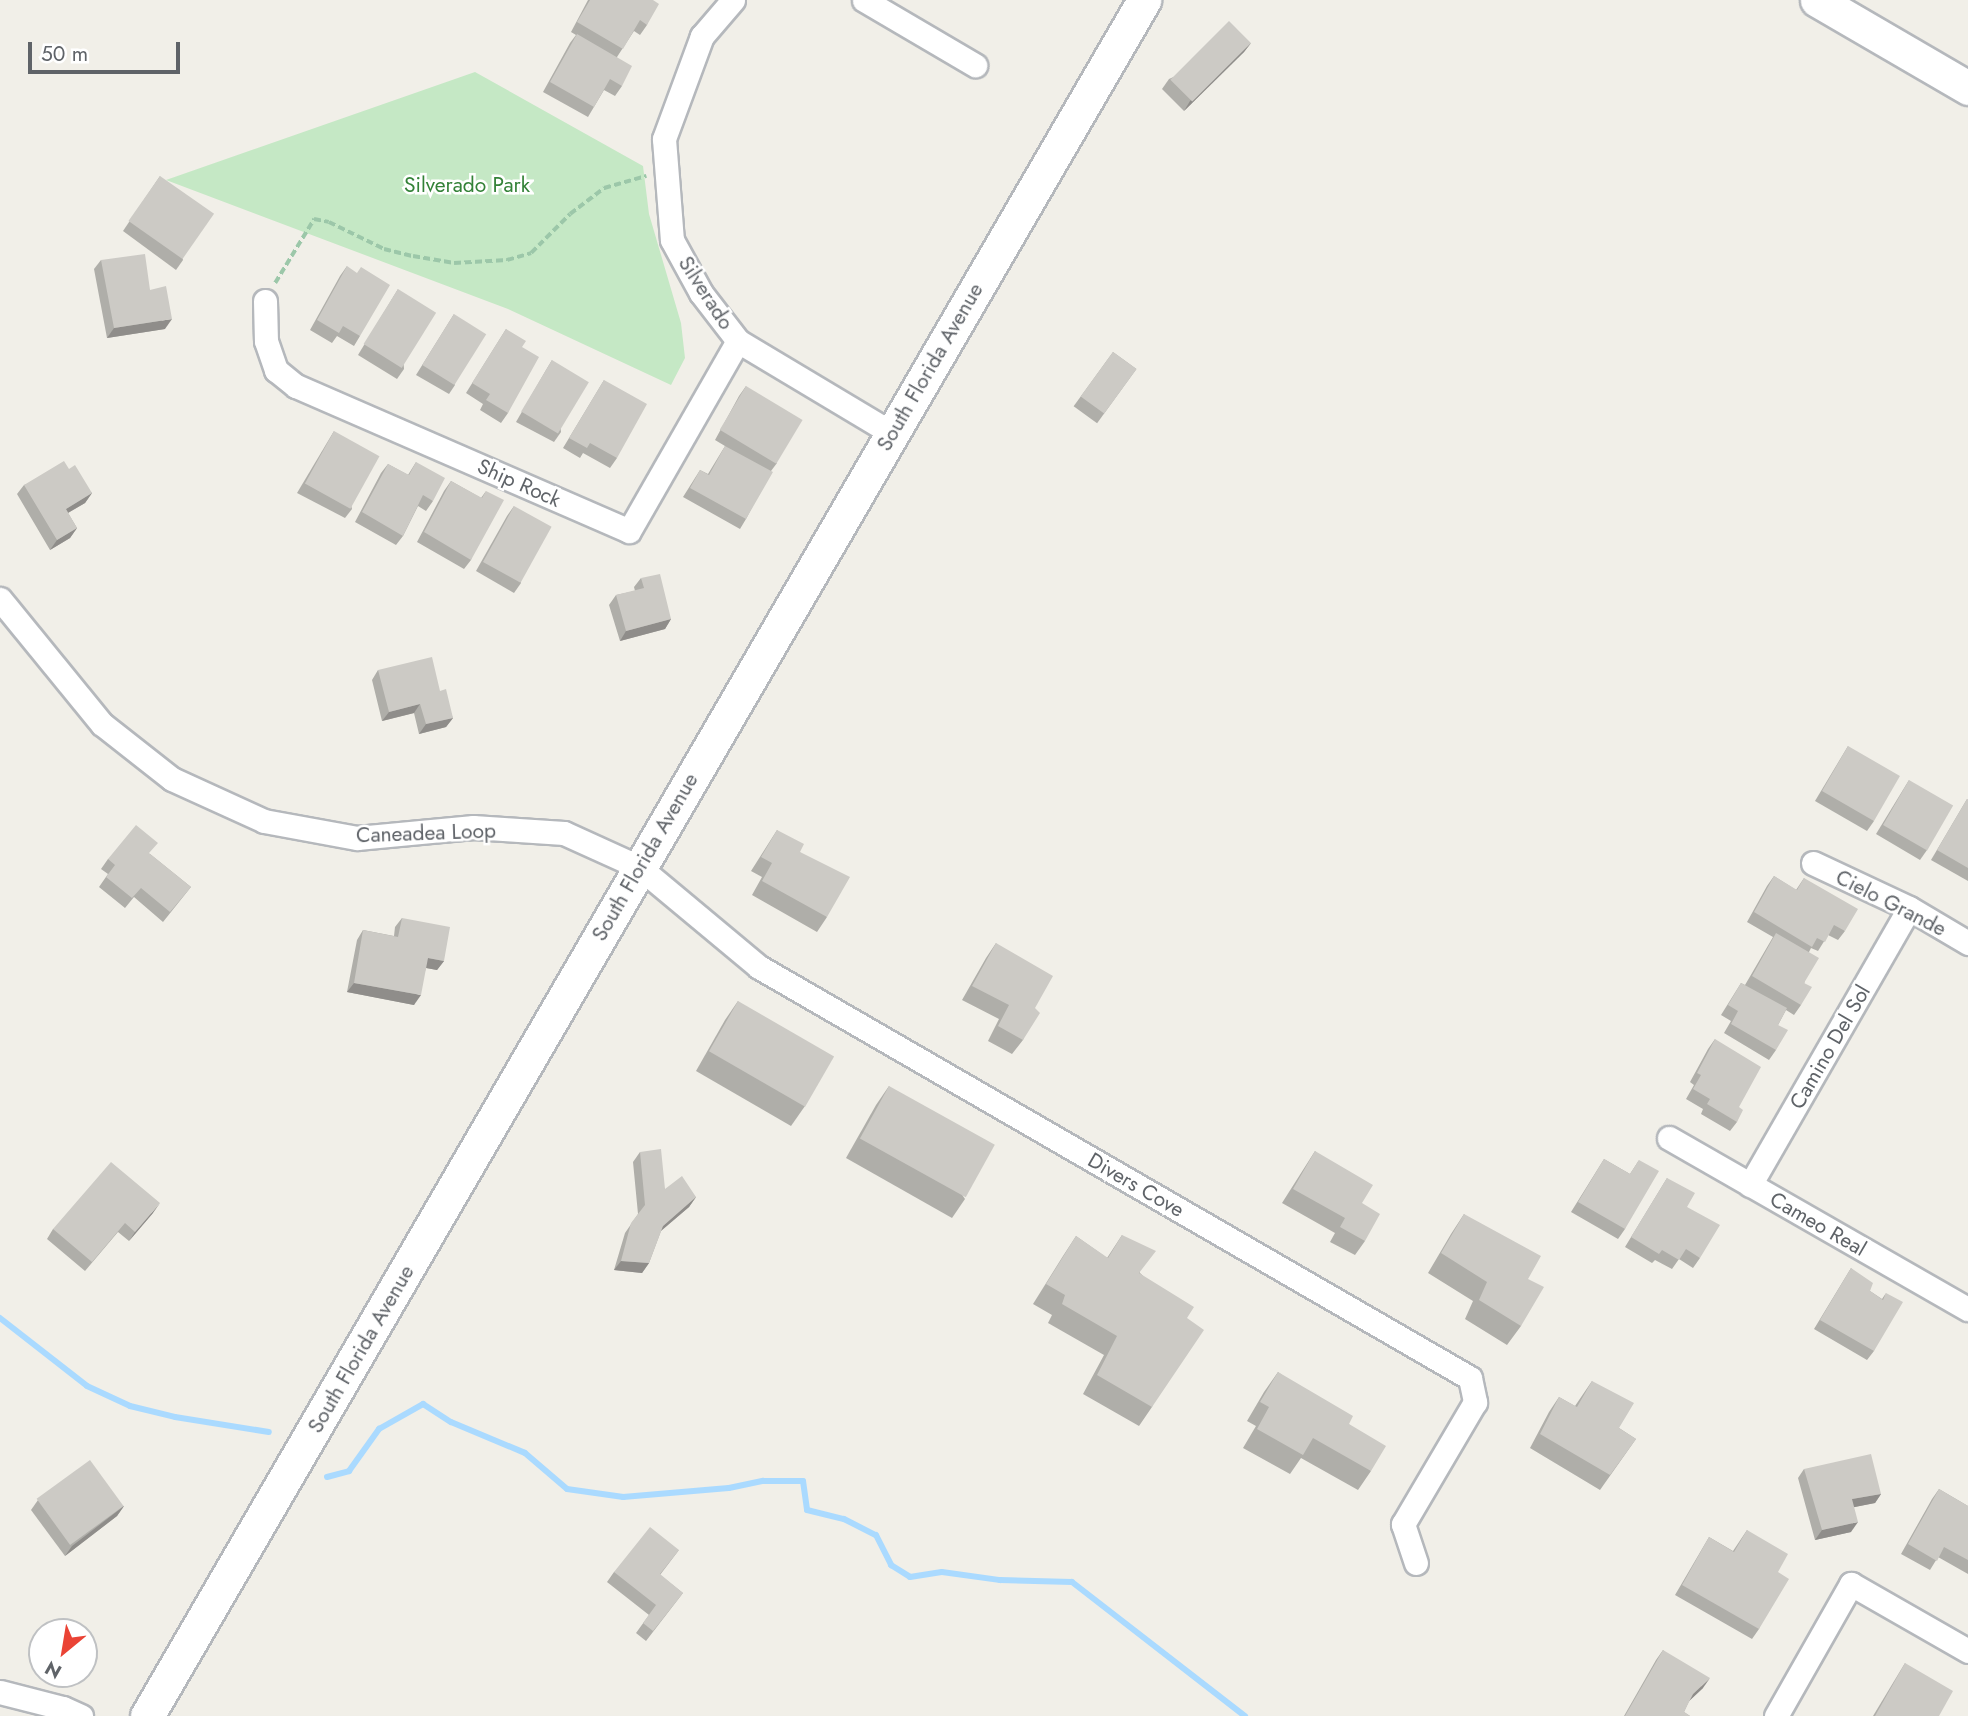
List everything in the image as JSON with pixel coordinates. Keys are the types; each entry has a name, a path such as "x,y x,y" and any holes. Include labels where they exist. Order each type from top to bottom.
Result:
{"main road":[{"name":"South Florida Avenue","path":"147,1716 1144,0"},
{"path":"1817,0 1968,88"}],"street":[{"name":"Silverado","path":"733,0 702,36 664,139 672,240 701,293 738,341 892,433"},
{"path":"864,0 975,65"},
{"name":"Ship Rock","path":"265,301 265,341 276,370 296,386 629,531 738,341"},
{"name":"Caneadea Loop","path":"0,599 102,724 172,779 264,821 357,838 473,827 564,833 639,867"},
{"name":"Cielo Grande","path":"1813,863 1909,908 1968,943"},
{"name":"Divers Cove","path":"639,867 759,967 1470,1378 1475,1402 1403,1524 1416,1563"},
{"name":"Camino Del Sol","path":"1750,1185 1909,908"},
{"name":"Cameo Real","path":"1669,1138 1968,1309"},
{"path":"1776,1716 1851,1584 1968,1651"},
{"path":"0,1692 64,1708 82,1716"}],"path":[{"path":"265,301 314,219 329,222 384,249 413,256 454,263 507,260 531,253 570,214 604,188 633,177 665,174"}],"green space":[{"name":"Silverado Park","path":"475,72 643,166 649,214 681,323 685,358 671,385 508,309 166,180"}],"building":[{"path":"590,0 653,0 659,4 647,25 640,20 623,49 577,22"},
{"path":"1229,21 1251,43 1192,102 1170,80"},
{"path":"577,34 632,66 622,86 610,79 594,107 550,82"},
{"path":"160,176 214,214 183,259 128,221"},
{"path":"145,254 150,290 166,286 172,319 114,328 101,260"},
{"path":"347,266 357,273 361,267 390,285 360,336 343,326 339,333 317,320"},
{"path":"398,289 436,313 402,368 364,344"},
{"path":"454,314 486,334 454,385 422,365"},
{"path":"506,329 526,341 522,347 539,357 508,413 486,400 490,394 472,383"},
{"path":"1113,352 1136,369 1104,414 1081,396"},
{"path":"552,360 589,382 558,434 521,411"},
{"path":"604,380 647,404 617,458 590,443 587,448 569,438"},
{"path":"746,386 803,420 776,464 720,430"},
{"path":"334,431 379,456 350,509 305,483"},
{"path":"725,446 773,472 746,519 690,488 700,470 709,475"},
{"path":"64,461 69,469 75,465 92,493 66,509 77,528 57,540 24,485"},
{"path":"416,462 445,478 433,501 423,495 403,536 362,512 388,464 409,475"},
{"path":"451,481 482,498 486,491 504,500 471,560 424,532"},
{"path":"514,506 552,527 521,583 483,562"},
{"path":"660,574 671,619 626,631 616,595 644,588 641,578"},
{"path":"432,657 440,691 446,689 453,718 426,724 420,704 389,712 378,670"},
{"path":"1848,746 1900,776 1874,821 1822,791"},
{"path":"1909,780 1953,805 1927,851 1883,825"},
{"path":"1968,800 1968,868 1937,850"},
{"path":"136,825 158,843 149,853 191,887 170,912 141,888 132,898 106,877 115,865 108,859"},
{"path":"777,830 804,844 800,852 850,877 827,917 762,881 772,863 761,857"},
{"path":"1774,876 1797,890 1804,878 1858,909 1845,931 1834,925 1825,942 1817,938 1812,947 1754,912"},
{"path":"402,918 450,927 444,961 428,958 421,995 354,983 363,930 398,937"},
{"path":"1776,933 1819,958 1804,983 1812,987 1801,1005 1752,976"},
{"path":"996,943 1053,976 1035,1008 1040,1013 1023,1040 998,1026 1009,1005 972,986"},
{"path":"1741,983 1787,1008 1778,1025 1788,1030 1776,1050 1731,1024 1738,1011 1728,1005"},
{"path":"738,1001 834,1056 805,1107 709,1051"},
{"path":"1715,1039 1761,1067 1739,1107 1743,1110 1737,1122 1707,1104 1710,1099 1693,1089 1701,1075 1697,1073"},
{"path":"889,1086 995,1145 966,1197 860,1138"},
{"path":"661,1149 665,1189 682,1176 696,1197 663,1226 649,1263 621,1261 631,1223 645,1205 640,1152"},
{"path":"1315,1151 1373,1185 1362,1203 1380,1214 1365,1241 1340,1227 1345,1218 1293,1189"},
{"path":"1604,1159 1630,1174 1639,1160 1659,1171 1625,1229 1578,1202"},
{"path":"111,1162 160,1203 135,1232 125,1223 92,1262 53,1229"},
{"path":"1667,1178 1695,1193 1687,1207 1720,1225 1700,1258 1686,1249 1679,1260 1662,1250 1659,1254 1631,1237"},
{"path":"1464,1214 1541,1256 1528,1279 1544,1287 1521,1326 1479,1300 1487,1282 1441,1253"},
{"path":"1122,1235 1156,1251 1139,1273 1194,1307 1187,1318 1204,1330 1152,1407 1097,1375 1117,1336 1062,1304 1065,1295 1046,1284 1076,1236 1108,1258"},
{"path":"1851,1268 1873,1283 1870,1291 1883,1300 1886,1293 1903,1302 1874,1351 1820,1320"},
{"path":"1278,1372 1353,1416 1349,1424 1386,1446 1371,1471 1313,1438 1303,1455 1257,1429 1269,1407 1260,1402"},
{"path":"1592,1381 1634,1403 1619,1428 1636,1439 1610,1475 1540,1434 1559,1397 1577,1407"},
{"path":"1871,1454 1881,1494 1852,1499 1858,1522 1822,1530 1804,1469"},
{"path":"90,1460 124,1506 70,1545 37,1499"},
{"path":"1939,1489 1968,1506 1968,1560 1944,1547 1937,1561 1908,1544"},
{"path":"650,1527 679,1550 660,1574 683,1593 653,1631 643,1623 656,1605 614,1572"},
{"path":"1747,1530 1788,1554 1778,1572 1789,1579 1759,1629 1682,1585 1709,1537 1734,1552"},
{"path":"1663,1650 1710,1678 1693,1694 1684,1712 1690,1716 1625,1716"},
{"path":"1905,1663 1953,1691 1939,1716 1875,1716"}],"waterway":[{"path":"0,1318 87,1386 130,1406 175,1417 269,1432"},
{"path":"327,1477 349,1471 379,1429 423,1404 451,1422 525,1453 567,1489 623,1497 729,1488 763,1481 803,1481 807,1510 844,1519 876,1535 891,1565 910,1577 942,1572 1000,1580 1072,1582 1245,1716"}]}
